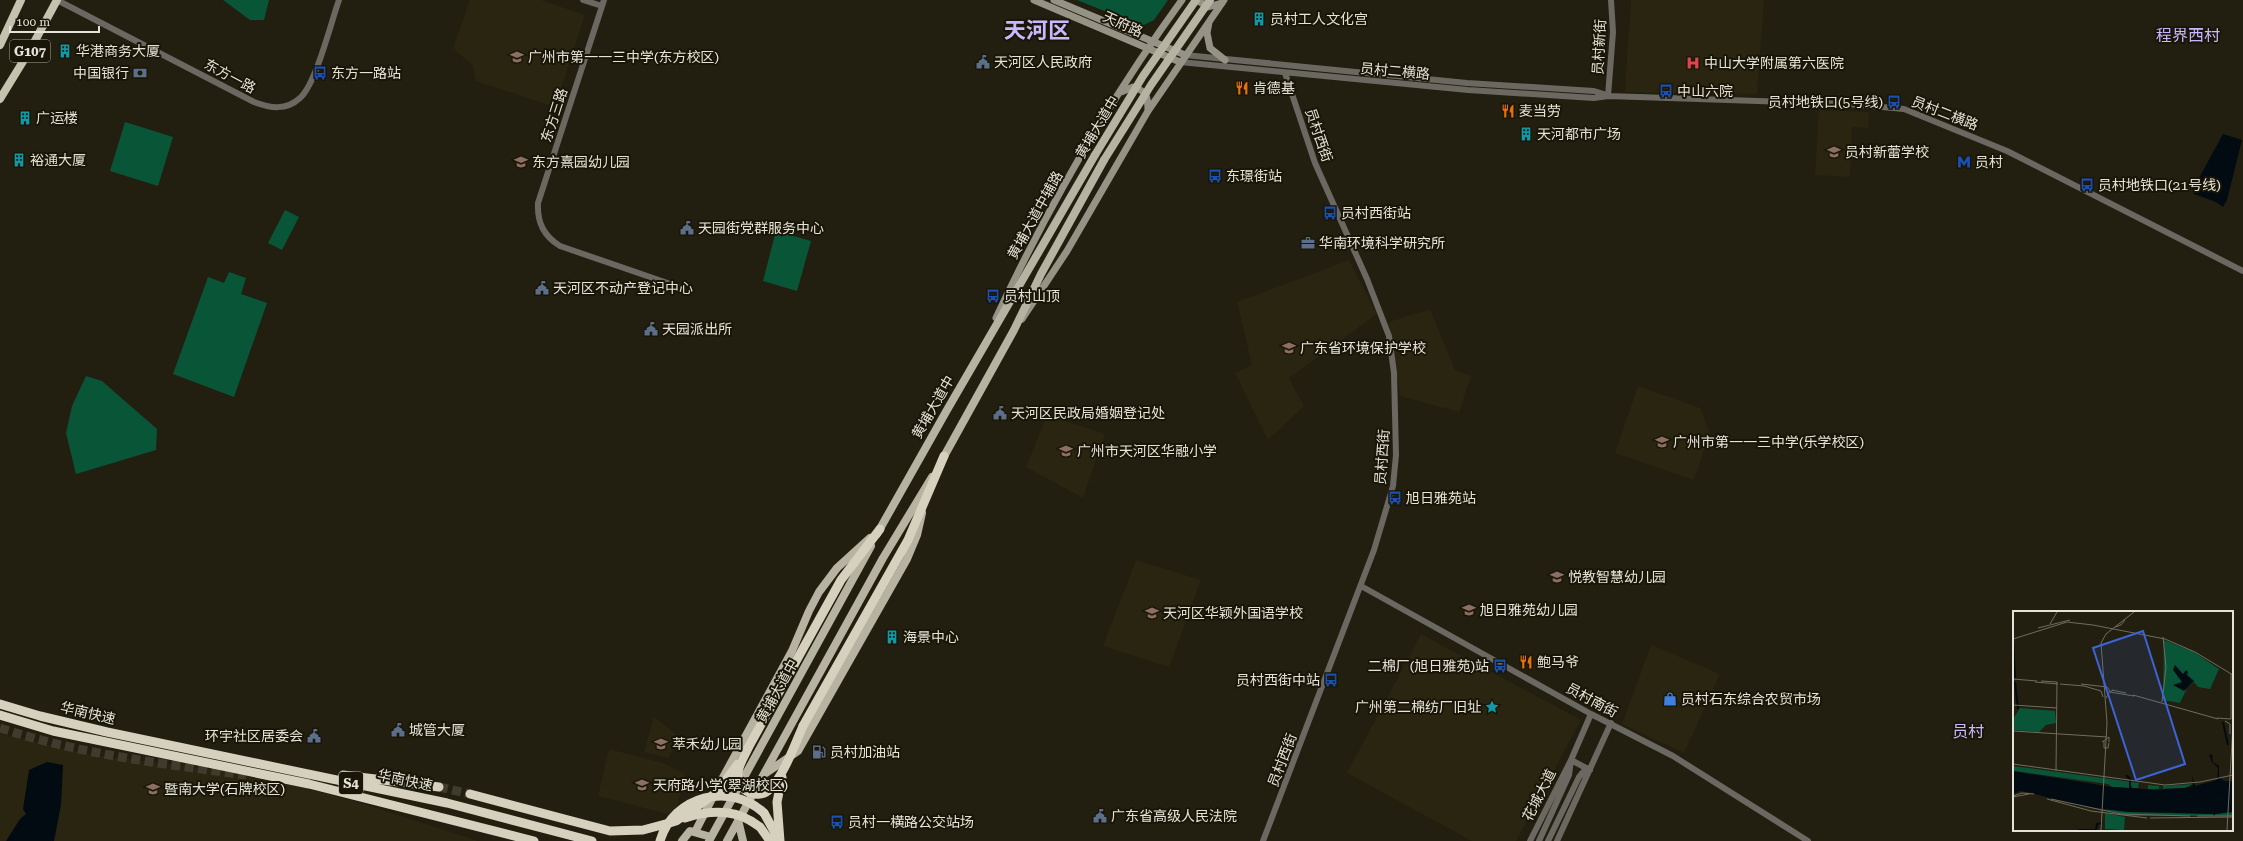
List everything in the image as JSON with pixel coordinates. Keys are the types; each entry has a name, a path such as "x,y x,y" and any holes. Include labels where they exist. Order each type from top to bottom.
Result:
{"highway":[{"name":"G107","path":"0,44 21,0"},
{"name":"G107","path":"0,100 30,50 57,0"},
{"path":"748,748 738,771 739,782 749,793 765,793 771,788 779,775 803,726 902,551 944,456"},
{"path":"676,821 716,793 728,778 748,748 841,580 880,529"},
{"name":"华南快速","path":"0,704 40,716 446,803 592,841"},
{"name":"华南快速","path":"0,715 53,731 301,783 534,841"},
{"path":"780,841 777,816 778,790 786,766 803,726"},
{"path":"229,757 269,761 377,780 439,786"},
{"path":"470,794 610,831 643,830 707,813 729,813 743,816 755,823 770,841"},
{"path":"660,841 671,819 684,807 700,799 718,796 741,798 756,806 767,816 780,841"},
{"path":"414,812 508,841"}],"main road":[{"name":"天府路","path":"1034,0 1148,50 1180,62"},
{"name":"天府路","path":"1054,0 1185,55"},
{"name":"黄埔大道中辅路","path":"984,346 1037,235 1093,135 1153,41 1182,0"},
{"path":"1196,0 1208,7 1223,2"},
{"name":"黄埔大道中","path":"710,839 880,529 984,346 1095,155 1136,88 1196,0"},
{"name":"黄埔大道中","path":"727,841 883,558 944,456 1014,330 1041,274 1104,160 1151,85 1210,0"},
{"path":"1014,330 1063,257 1148,111 1180,62 1223,2"},
{"path":"1210,19 1207,33 1209,45 1215,54 1225,60"},
{"path":"1120,93 1133,87 1143,90 1148,99 1148,111"},
{"path":"764,774 798,751 909,554 917,535 924,504"},
{"path":"682,841 693,831 792,651 809,611 831,575 880,529"},
{"path":"738,820 743,841"},
{"path":"693,831 710,839"}],"street":[{"name":"东方一路","path":"57,0 254,102 276,108 293,103 306,91 339,0"},
{"path":"583,0 603,3"},
{"name":"员村新街","path":"1608,96 1613,32 1611,0"},
{"name":"东方三路","path":"603,3 538,203 537,214 542,229 550,240 560,246 682,288"},
{"name":"员村二横路","path":"1185,55 1459,83 1594,92 1608,96"},
{"name":"员村二横路","path":"1180,62 1474,90 1594,98 1608,96 1849,104 1904,109 2007,152 2243,272"},
{"name":"员村西街","path":"1263,841 1361,586 1390,501 1396,471 1396,423 1392,350 1384,318 1316,163 1285,73"},
{"name":"员村南街","path":"1361,586 1591,714 1673,756 1808,841"},
{"name":"花城大道","path":"1530,841 1571,760 1591,714"},
{"name":"花城大道","path":"1557,841 1611,723"},
{"path":"1571,760 1590,770"},
{"name":"花城大道","path":"1539,841 1569,775 1571,760"},
{"name":"花城大道","path":"1548,841 1579,777 1584,771 1590,770"}],"shaded area":[{"name":"广州市第一一三中学(东方校区)","path":"470,0 541,0 585,15 555,107 476,81 473,66 453,48"},
{"name":"中山大学附属第六医院","path":"1631,0 1764,0 1757,94 1625,92"},
{"name":"员村新蕾学校","path":"1819,110 1869,112 1868,128 1852,127 1850,177 1815,175"},
{"path":"2223,134 2242,140 2227,200 2223,207 2216,202 2194,194 2193,189"},
{"name":"广东省环境保护学校","path":"1349,260 1377,314 1289,378 1304,406 1268,440 1235,373 1252,365 1237,302"},
{"path":"1430,309 1455,370 1471,376 1459,412 1400,396 1389,322"},
{"name":"广州市第一一三中学(乐学校区)","path":"1638,386 1700,408 1710,432 1694,480 1615,453"},
{"name":"广州市天河区华融小学","path":"1047,415 1105,434 1083,498 1026,467"},
{"name":"天河区华颖外国语学校","path":"1136,560 1201,580 1169,667 1103,646"},
{"path":"1421,634 1581,720 1516,841 1472,841 1347,773"},
{"name":"员村石东综合农贸市场","path":"1651,645 1720,674 1684,753 1622,724"},
{"name":"萃禾幼儿园","path":"654,717 679,736 669,758 644,752"},
{"name":"暨南大学(石牌校区)","path":"0,734 92,755 249,773 364,804 478,841 0,841"},
{"name":"天府路小学(翠湖校区)","path":"609,749 663,763 685,774 675,816 598,796"},
{"path":"47,762 63,765 61,805 54,841 6,841 20,819 26,814 23,809 29,770"}],"green space":[{"path":"223,0 269,0 264,20 250,20"},
{"path":"1077,0 1168,0 1154,20 1142,26"},
{"path":"125,122 173,137 158,186 110,171"},
{"path":"285,210 299,217 282,250 268,243"},
{"path":"776,231 811,241 797,291 763,281"},
{"path":"229,272 246,278 241,294 267,303 234,397 173,374 208,277 224,283"},
{"path":"86,376 102,381 157,429 156,450 76,474 66,433 72,406"}],"tunnel":[{"path":"0,728 60,745 122,757 246,775"},
{"path":"439,787 470,794"}],"place":[{"name":"员村工人文化宫","path":"1259,19"},
{"name":"华港商务大厦","path":"65,51"},
{"name":"广州市第一一三中学(东方校区)","path":"517,57"},
{"name":"天河区人民政府","path":"983,62"},
{"name":"中山大学附属第六医院","path":"1693,63"},
{"name":"中国银行","path":"140,73"},
{"name":"东方一路站","path":"320,73"},
{"name":"肯德基","path":"1242,88"},
{"name":"中山六院","path":"1666,91"},
{"name":"员村地铁口(5号线)","path":"1894,102"},
{"name":"麦当劳","path":"1508,111"},
{"name":"广运楼","path":"25,118"},
{"name":"天河都市广场","path":"1526,134"},
{"name":"员村新蕾学校","path":"1834,152"},
{"name":"裕通大厦","path":"19,160"},
{"name":"东方熹园幼儿园","path":"521,162"},
{"name":"员村","path":"1964,162"},
{"name":"东璟街站","path":"1215,176"},
{"name":"员村地铁口(21号线)","path":"2087,185"},
{"name":"员村西街站","path":"1330,213"},
{"name":"天园街党群服务中心","path":"687,228"},
{"name":"华南环境科学研究所","path":"1308,243"},
{"name":"天河区不动产登记中心","path":"542,288"},
{"name":"员村山顶","path":"993,296"},
{"name":"天园派出所","path":"651,329"},
{"name":"广东省环境保护学校","path":"1289,348"},
{"name":"天河区民政局婚姻登记处","path":"1000,413"},
{"name":"广州市第一一三中学(乐学校区)","path":"1662,442"},
{"name":"广州市天河区华融小学","path":"1066,451"},
{"name":"旭日雅苑站","path":"1395,498"},
{"name":"悦教智慧幼儿园","path":"1557,577"},
{"name":"旭日雅苑幼儿园","path":"1469,610"},
{"name":"天河区华颖外国语学校","path":"1152,613"},
{"name":"海景中心","path":"892,637"},
{"name":"鲍马爷","path":"1526,662"},
{"name":"二棉厂(旭日雅苑)站","path":"1500,666"},
{"name":"员村西街中站","path":"1331,680"},
{"name":"员村石东综合农贸市场","path":"1670,699"},
{"name":"广州第二棉纺厂旧址","path":"1492,707"},
{"name":"城管大厦","path":"398,730"},
{"name":"环宇社区居委会","path":"314,736"},
{"name":"萃禾幼儿园","path":"661,744"},
{"name":"员村加油站","path":"819,752"},
{"name":"天府路小学(翠湖校区)","path":"642,785"},
{"name":"暨南大学(石牌校区)","path":"153,789"},
{"name":"广东省高级人民法院","path":"1100,816"},
{"name":"员村一横路公交站场","path":"837,822"}],"district":[{"name":"天河区","path":"1037,30"},
{"name":"程界西村","path":"2188,35"},
{"name":"员村","path":"1968,731"}]}
